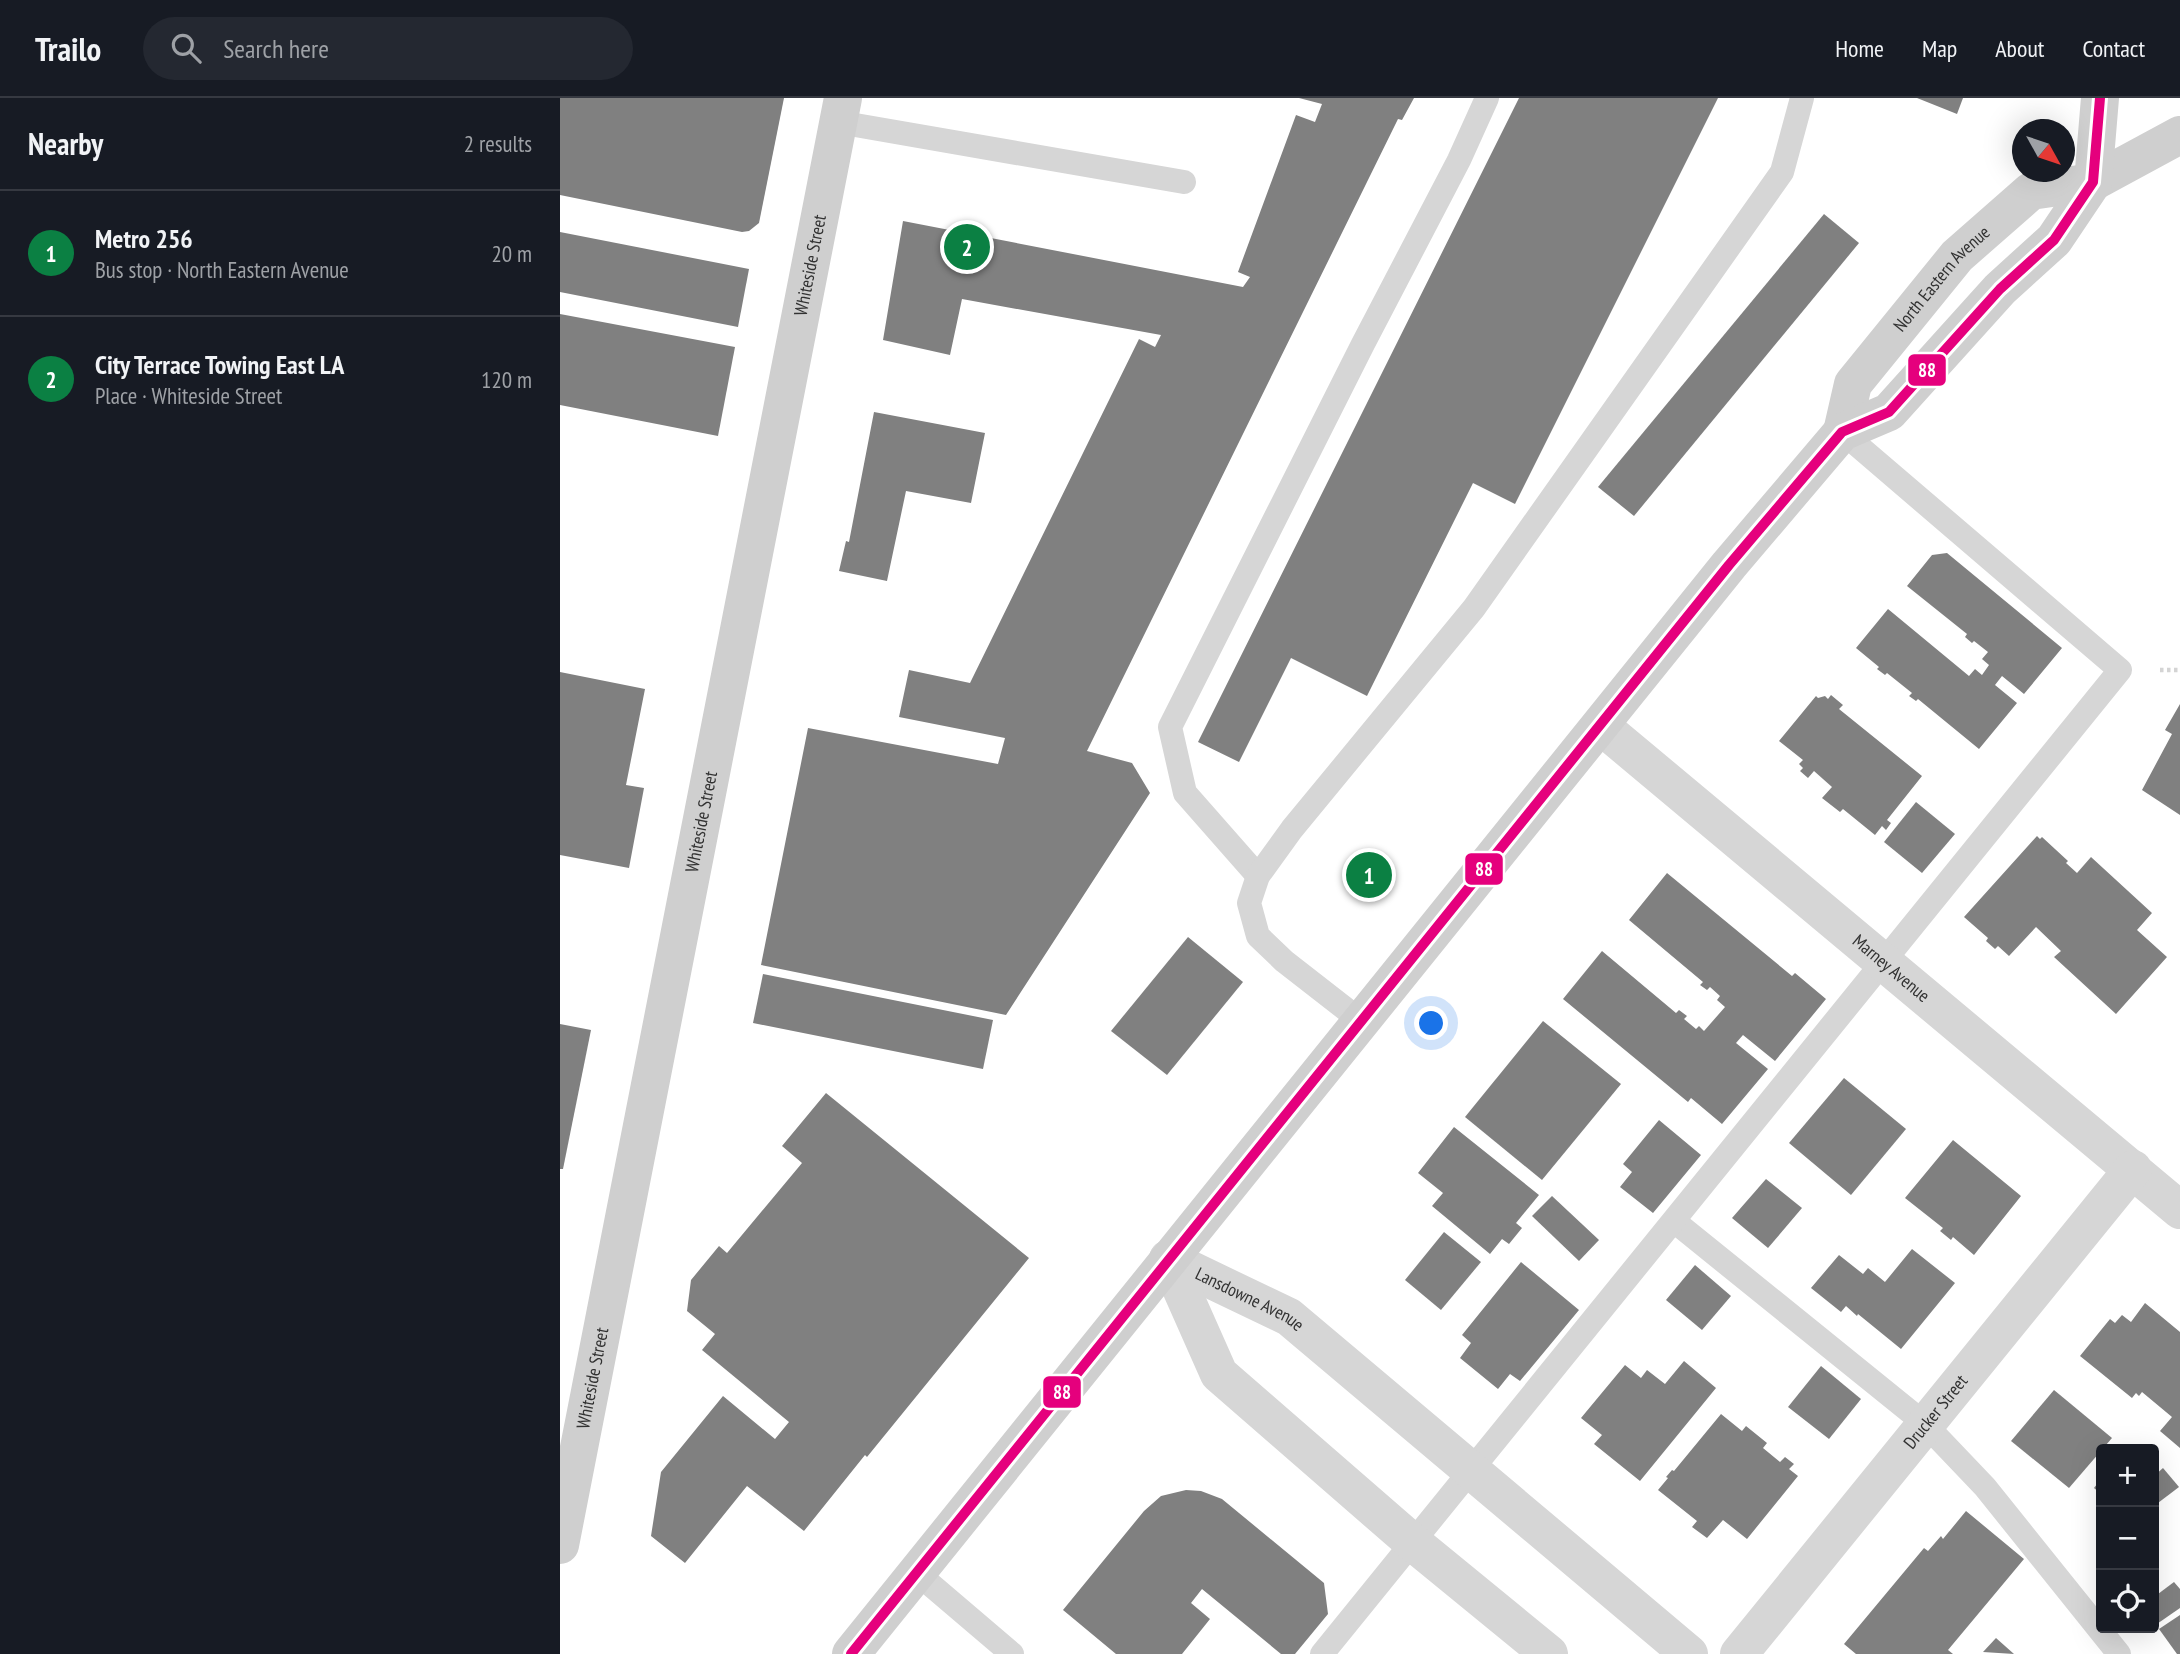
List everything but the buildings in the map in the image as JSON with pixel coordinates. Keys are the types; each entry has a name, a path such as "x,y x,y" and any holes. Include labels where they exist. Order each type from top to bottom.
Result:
{"main road":[{"path":"2093,182 2101,98"},
{"name":"Whiteside Street","path":"560,1545 840,110"},
{"name":"North Eastern Avenue","path":"1842,432 1853,384 1957,256 2031,191 2093,182 2180,135"},
{"name":"North Eastern Avenue","path":"850,1654 1729,565 1842,432 1889,412 2000,289 2054,240 2093,182"}],"street":[{"name":"Marney Avenue","path":"1601,726 2180,1210"},
{"name":"Drucker Street","path":"1739,1654 2133,1169"},
{"name":"Lansdowne Avenue","path":"1168,1259 1289,1317 1689,1654"},
{"name":"Lansdowne Avenue","path":"1168,1259 1219,1374 1411,1541 1549,1654"}],"lane":[{"path":"1258,876 1185,793 1170,727 1459,160 1487,98"},
{"path":"1361,1021 1284,961 1258,936 1249,903 1258,876 1292,829 1474,608 1782,172 1802,98"},
{"path":"840,110 1184,182"},
{"path":"1322,1654 2120,670 1842,432"},
{"path":"1674,1221 1924,1423 1985,1487 2119,1654"},
{"path":"917,1573 1013,1654"}],"transit line":[{"name":"88","path":"851,1654 1729,565 1842,432 1889,412 2000,289 2054,240 2093,182 2100,98"}],"place":[{"name":"City Terrace Towing East LA","path":"967,247"},
{"name":"Metro 256","path":"1369,875"}]}
